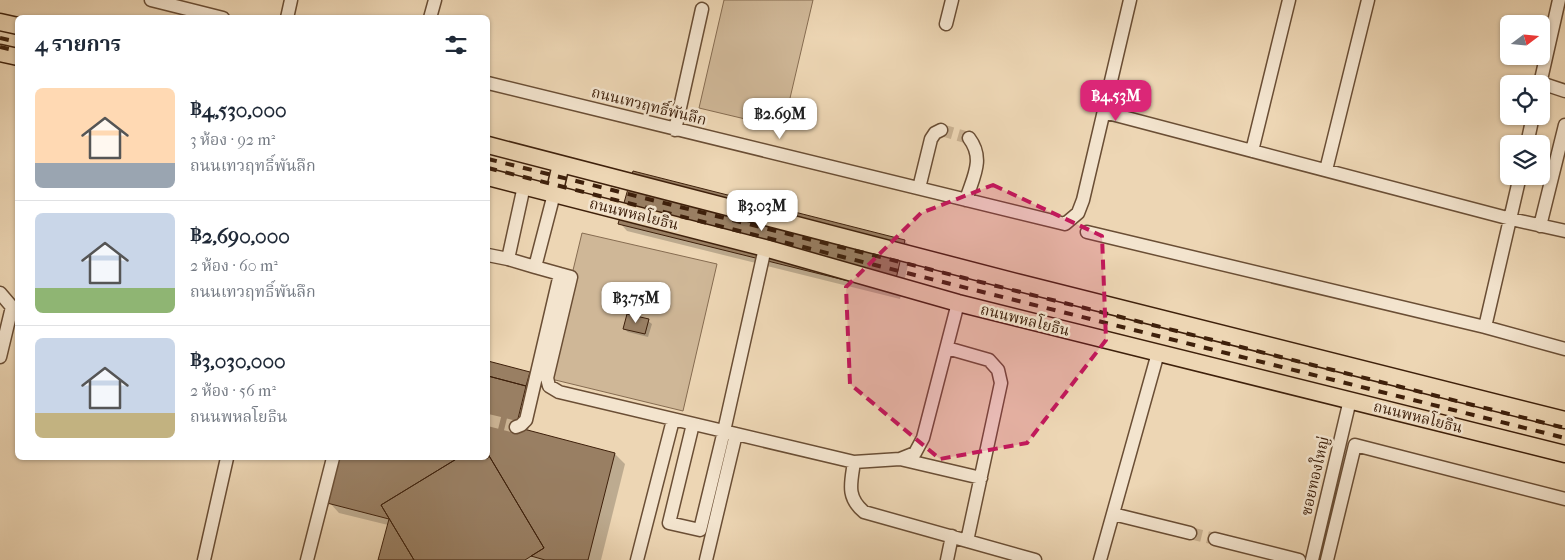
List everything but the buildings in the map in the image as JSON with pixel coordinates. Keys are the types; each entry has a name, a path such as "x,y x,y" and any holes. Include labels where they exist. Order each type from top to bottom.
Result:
{"main road":[{"path":"0,22 15,25"},
{"path":"0,53 15,56"},
{"name":"ถนนพหลโยธิน","path":"490,146 1020,284 1565,420"},
{"path":"554,194 561,164"},
{"name":"ถนนพหลโยธิน","path":"490,178 766,248 958,303 1565,454"}],"street":[{"path":"151,0 211,15"},
{"path":"288,15 291,0"},
{"path":"431,15 435,0"},
{"path":"946,24 952,0"},
{"path":"1130,0 1104,112 1511,219 1565,231"},
{"path":"1252,151 1290,0"},
{"path":"1326,170 1368,0"},
{"path":"1542,75 1559,0"},
{"path":"675,130 702,9"},
{"name":"ถนนเทวฤทธิ์พันลึก","path":"490,84 1065,224 1078,213 1083,200 1104,112"},
{"path":"1540,226 1565,126"},
{"path":"919,188 930,138 941,130"},
{"path":"966,200 977,164 976,147 969,138"},
{"path":"1485,327 1518,185"},
{"path":"508,260 524,186"},
{"path":"535,267 554,194"},
{"path":"1087,232 1485,327 1565,349"},
{"path":"706,558 766,248"},
{"path":"490,256 571,277 547,378 549,386 559,392 854,462 900,459 916,453 923,438 958,303"},
{"path":"516,427 526,420 560,274"},
{"path":"0,293 12,307 0,357"},
{"path":"947,348 989,360 998,370 1001,383 967,541"},
{"path":"1100,560 1158,353"},
{"name":"ซอยทองใหญ่","path":"1312,560 1350,400"},
{"path":"638,560 673,420"},
{"path":"693,424 669,523 700,530 730,432"},
{"path":"1327,560 1355,445 1565,499"},
{"path":"900,459 980,478"},
{"path":"204,560 227,460"},
{"path":"307,560 332,460"},
{"path":"854,462 850,486 855,505 864,512 1035,560"},
{"path":"1113,514 1190,533"},
{"path":"947,560 952,536"},
{"path":"1215,539 1299,560"}],"highlighted area":[{"path":"993,185 1102,236 1106,340 1027,443 940,459 850,384 846,287 921,213"}],"shaded area":[{"path":"724,0 813,0 783,128 699,108"},
{"path":"582,233 717,264 683,411 547,378"}],"tunnel":[{"path":"941,130 969,138"},
{"path":"490,420 516,427"},
{"path":"1190,533 1215,539"}],"railway":[{"path":"0,38 15,41"},
{"path":"0,47 15,50"},
{"path":"490,159 1565,428"},
{"path":"490,169 1565,438"}]}
